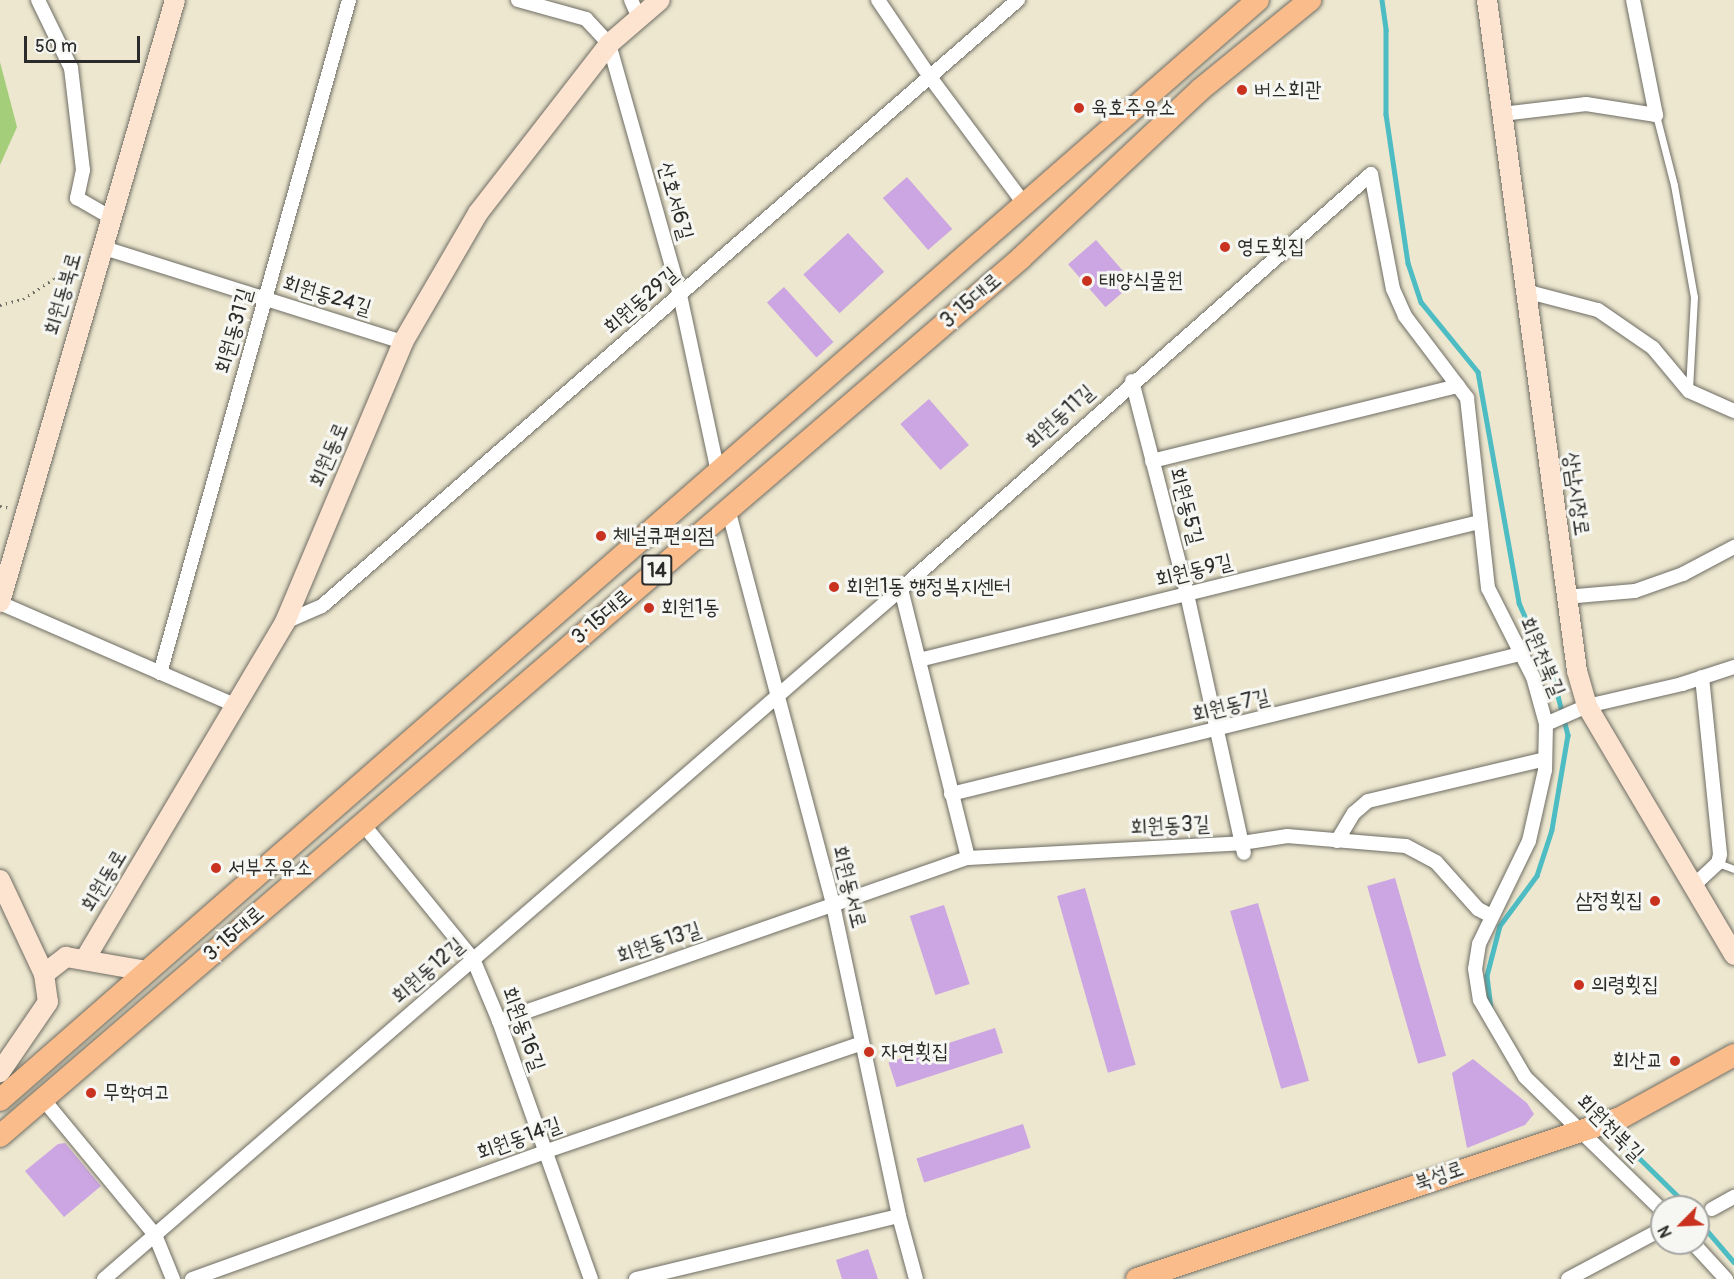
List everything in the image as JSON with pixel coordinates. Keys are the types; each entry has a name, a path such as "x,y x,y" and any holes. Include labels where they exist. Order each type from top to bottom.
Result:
{"main road":[{"name":"회원동북로","path":"0,602 94,271 175,0"},
{"name":"회원동로","path":"85,959 285,622 403,342 478,213 609,44 660,0"},
{"name":"3·15대로","path":"0,1100 1258,0"},
{"name":"3·15대로","path":"0,1136 1021,258 1201,89 1310,0"},
{"name":"상남시장로","path":"1486,0 1580,709 1734,955"},
{"path":"0,880 44,974 48,1002 0,1072"},
{"path":"44,974 66,957 146,971"},
{"name":"북성로","path":"1137,1279 1620,1118 1734,1055"}],"street":[{"path":"38,0 71,68 83,170 77,198 110,217"},
{"name":"회원동31길","path":"160,672 349,0"},
{"name":"산호서6길","path":"518,0 586,19 609,44 680,295 718,473"},
{"path":"631,0 639,18"},
{"path":"878,0 930,77 1025,205"},
{"name":"회원동29길","path":"285,622 322,606 1018,0"},
{"path":"1502,114 1586,104 1656,114 1633,0"},
{"name":"회원동11길","path":"779,694 1132,381 1371,174"},
{"name":"회원천북길","path":"1371,174 1393,289 1405,316 1467,398 1473,430 1479,522 1488,588 1533,677 1550,722 1539,807 1529,841 1491,916 1474,969 1480,1000 1525,1077 1583,1130 1650,1198"},
{"name":"회원동24길","path":"101,247 403,342"},
{"path":"1525,291 1598,310 1653,348 1689,391 1734,411"},
{"name":"회원동5길","path":"1132,381 1187,594 1243,848"},
{"path":"1152,460 1458,386"},
{"name":"회원동서로","path":"728,509 779,694 833,905 899,1216 916,1279"},
{"name":"회원동9길","path":"919,660 1479,522"},
{"path":"1565,597 1647,588 1734,548"},
{"path":"901,588 968,858"},
{"path":"0,602 237,706"},
{"name":"회원동7길","path":"951,794 1217,731 1520,654"},
{"path":"1550,722 1580,709 1734,667"},
{"path":"1692,887 1718,863 1702,677"},
{"name":"회원동12길","path":"104,1279 779,694"},
{"path":"1337,841 1354,813 1368,801 1545,759"},
{"name":"회원동16길","path":"362,823 473,959 499,1021 591,1279"},
{"name":"회원동3길","path":"833,905 968,858 1243,848 1287,837 1406,846 1436,862 1478,909 1491,916"},
{"name":"회원동13길","path":"499,1021 833,905"},
{"name":"회원동14길","path":"192,1279 544,1152 862,1043"},
{"path":"43,1099 155,1235 173,1279"},
{"path":"1712,1209 1734,1197"},
{"path":"636,1279 899,1216"},
{"path":"1568,1279 1650,1235"},
{"path":"1704,1255 1726,1279"}],"lane":[{"path":"1656,114 1674,185 1694,297 1689,391"},
{"path":"1718,863 1734,869"}],"path":[{"path":"0,305 22,299 54,279 94,271"}],"green space":[{"path":"0,62 17,127 0,165"}],"building":[{"path":"907,177 952,229 928,250 883,198"},
{"path":"848,233 884,272 840,313 803,275"},
{"path":"1096,240 1133,283 1105,307 1068,264"},
{"path":"784,287 834,342 816,357 767,302"},
{"path":"929,399 969,445 940,470 900,424"},
{"path":"1395,878 1446,1056 1418,1064 1367,886"},
{"path":"1085,888 1136,1065 1108,1073 1057,896"},
{"path":"1258,903 1309,1081 1281,1089 1230,911"},
{"path":"944,905 970,984 935,995 910,916"},
{"path":"995,1028 1003,1053 897,1087 888,1063"},
{"path":"1473,1059 1527,1103 1534,1114 1525,1125 1467,1148 1452,1073"},
{"path":"1023,1124 1031,1148 924,1182 916,1159"},
{"path":"65,1143 101,1186 64,1217 25,1171 58,1144"},
{"path":"868,1249 878,1279 842,1279 836,1260"}],"waterway":[{"path":"1382,0 1386,30 1386,114 1408,263 1421,302 1478,372 1519,603 1555,684 1568,735 1552,830 1537,876 1500,926 1487,976 1491,1007"},
{"path":"1622,1141 1677,1195"},
{"path":"1710,1234 1734,1262"}],"place":[{"name":"버스회관","path":"1242,90"},
{"name":"육호주유소","path":"1079,108"},
{"name":"영도횟집","path":"1225,247"},
{"name":"태양식물원","path":"1087,281"},
{"name":"체널큐편의점","path":"601,536"},
{"name":"회원1동 행정복지센터","path":"834,587"},
{"name":"회원1동","path":"649,608"},
{"name":"서부주유소","path":"216,868"},
{"name":"삼정횟집","path":"1655,901"},
{"name":"의령횟집","path":"1579,985"},
{"name":"자연횟집","path":"869,1052"},
{"name":"회산교","path":"1675,1061"},
{"name":"무학여고","path":"91,1093"}]}
